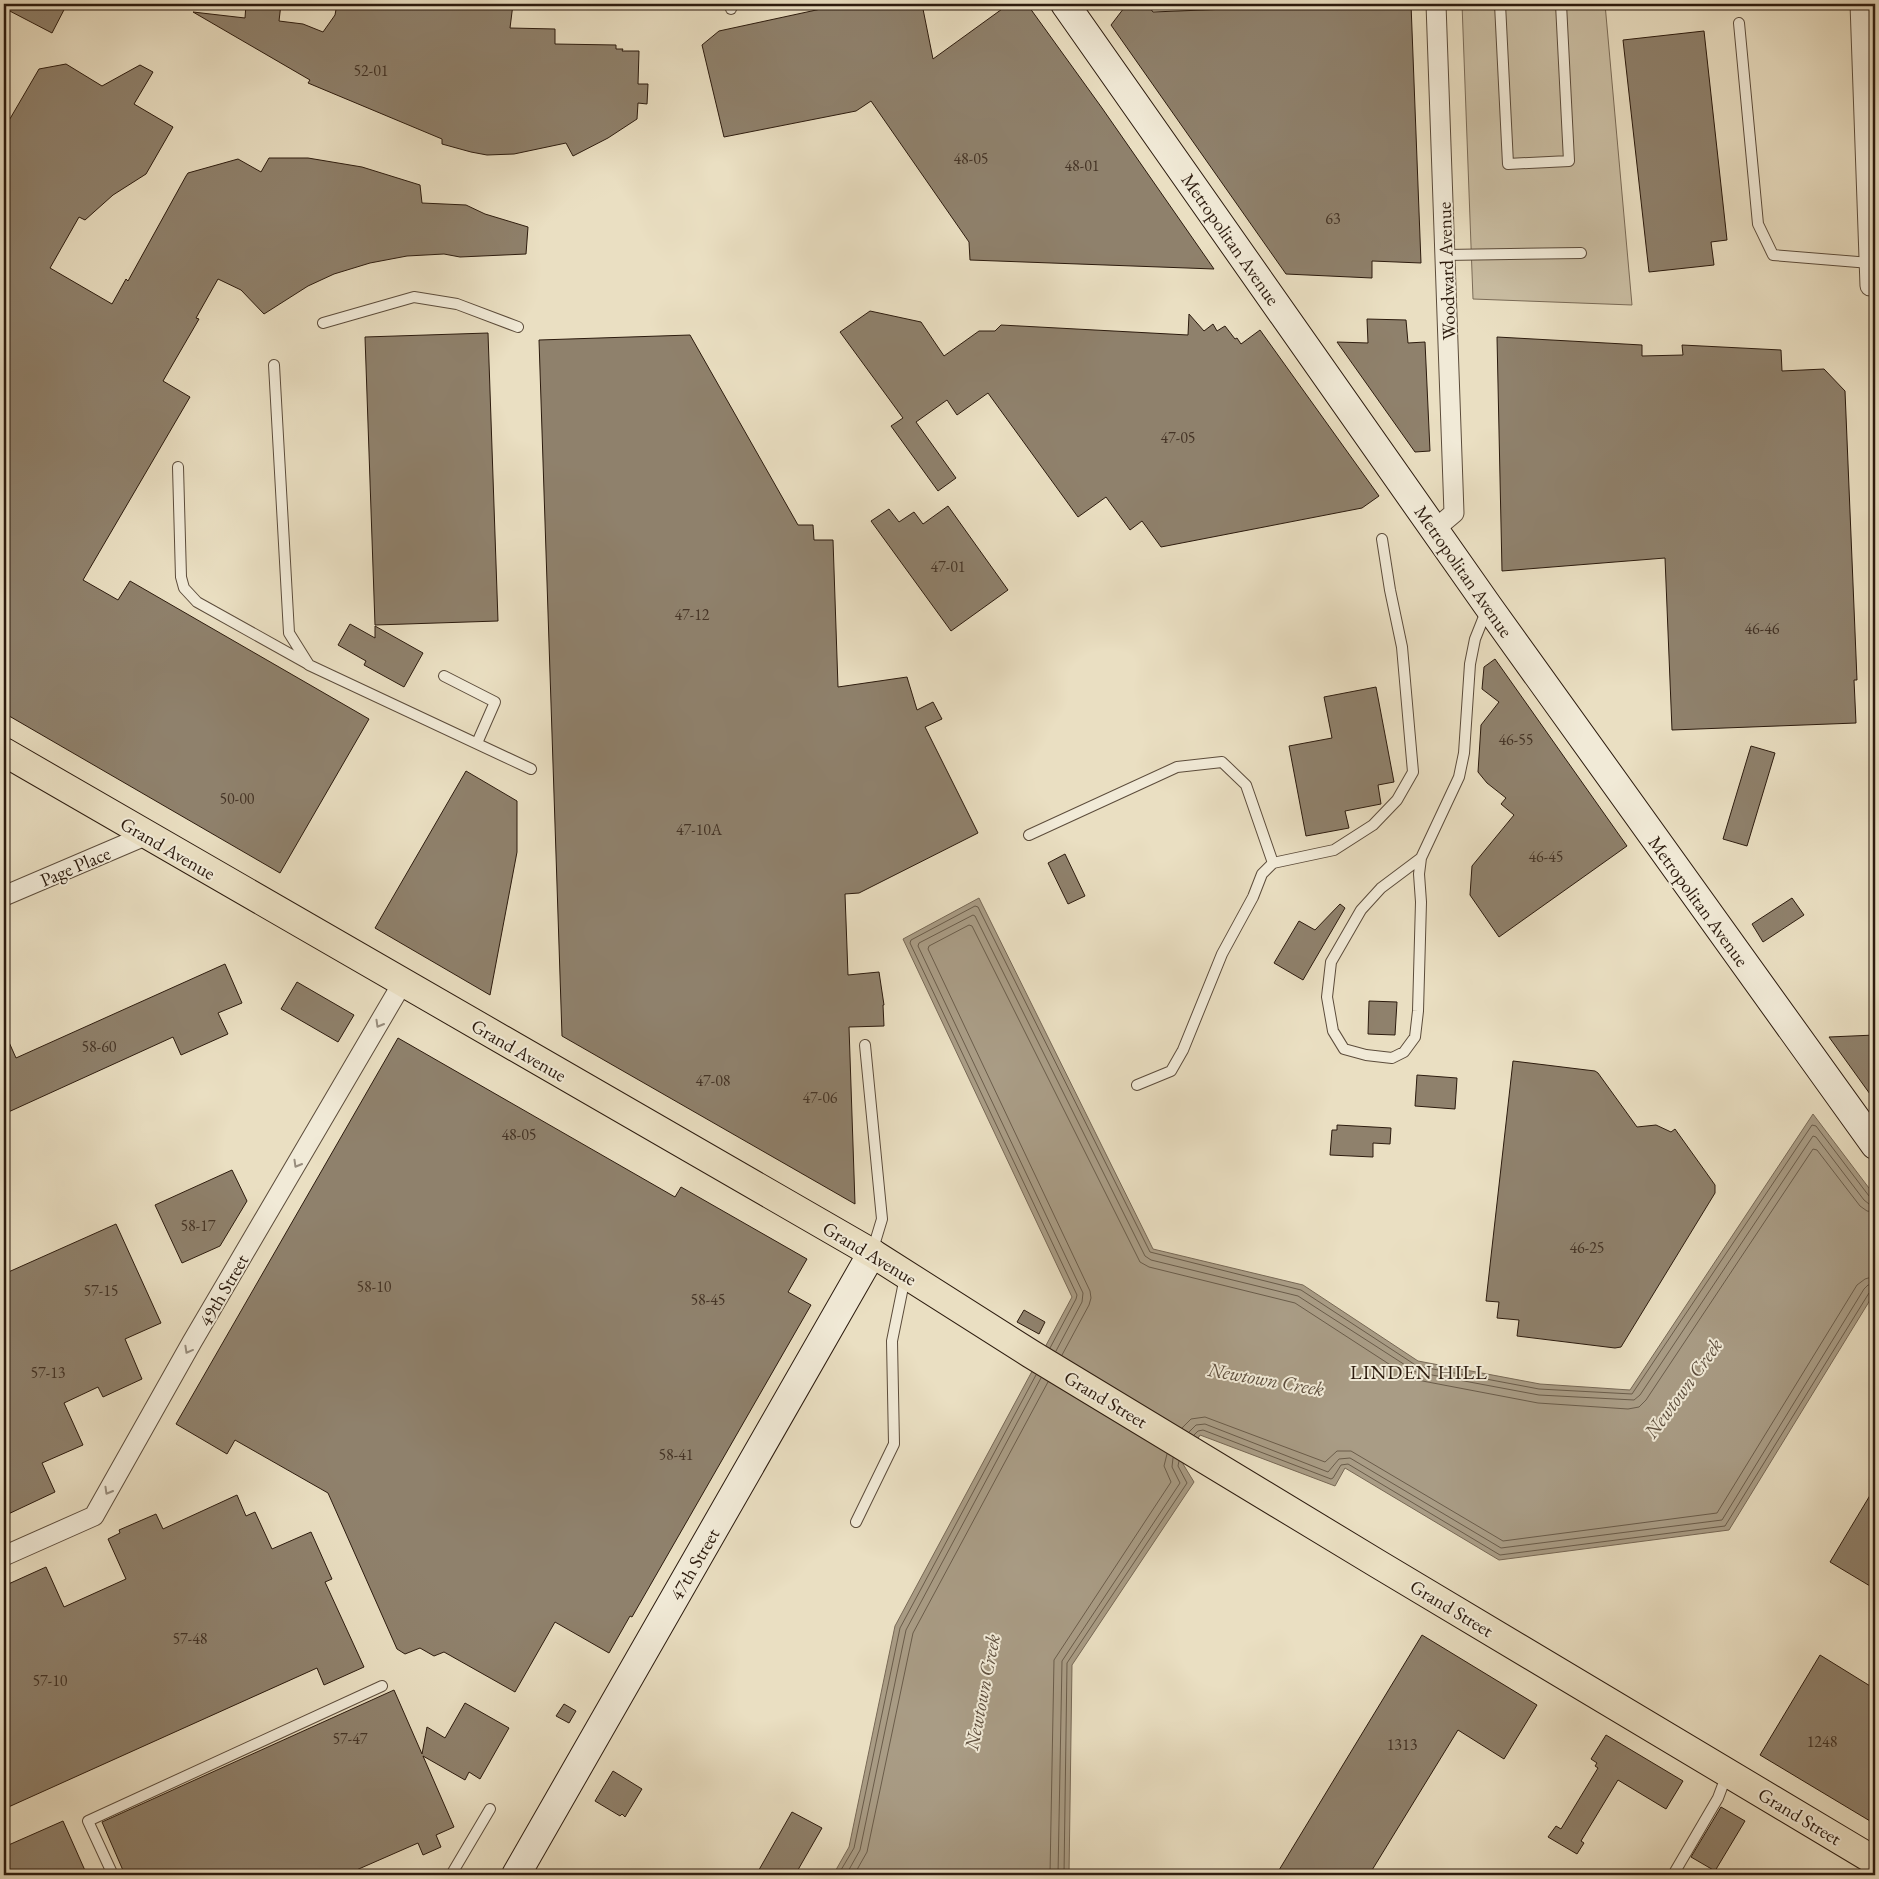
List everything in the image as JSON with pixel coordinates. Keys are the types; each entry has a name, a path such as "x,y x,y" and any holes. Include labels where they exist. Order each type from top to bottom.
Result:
{"main road":[{"name":"Metropolitan Avenue","path":"1066,4 1488,606 1873,1138"},
{"name":"Grand Avenue","path":"4,752 872,1253 1031,1354"},
{"name":"47th Street","path":"516,1875 872,1253"},
{"name":"Grand Street","path":"1031,1354 1727,1774 1875,1861"}],"street":[{"name":"Woodward Avenue","path":"1435,528 1454,513 1436,4"},
{"path":"1860,4 1870,286"},
{"name":"Page Place","path":"4,896 146,835"},
{"name":"49th Street","path":"4,1556 94,1516 192,1342 403,982"}],"lane":[{"path":"1500,4 1508,164 1568,161 1561,4"},
{"path":"1739,23 1758,224 1773,255 1870,263"},
{"path":"1445,254 1581,253"},
{"path":"324,323 414,297 457,304 518,326"},
{"path":"274,365 289,633 309,665"},
{"path":"178,467 181,577 184,588 197,602 309,665 531,769"},
{"path":"1137,1085 1171,1071 1183,1050 1222,954 1253,897 1262,874 1273,863 1334,850 1373,825 1397,800 1413,772 1402,647 1382,539"},
{"path":"1421,858 1380,888 1361,910 1332,962 1327,997 1333,1031 1344,1049 1366,1055 1392,1058 1404,1052 1415,1037 1419,1001 1421,902 1419,874 1421,858 1459,777 1464,753 1470,664 1475,639 1488,606"},
{"path":"444,676 495,702 477,744"},
{"path":"1029,835 1177,767 1222,762 1246,785 1273,863"},
{"path":"865,1045 882,1219 872,1253"},
{"path":"856,1522 894,1444 892,1341 906,1274"},
{"path":"112,1875 88,1821 382,1686"},
{"path":"1673,1875 1718,1798 1727,1774"},
{"path":"451,1875 490,1809"}],"shaded area":[{"path":"1462,4 1605,4 1632,305 1473,299"}],"water":[{"name":"Newtown Creek","path":"979,898 1153,1249 1303,1285 1418,1361 1540,1384 1630,1390 1813,1114 1875,1196 1875,1292 1729,1530 1499,1560 1345,1468 1335,1486 1200,1435 1183,1464 1194,1482 1072,1665 1069,1875 833,1875 849,1847 895,1626 1072,1297 903,939"}],"building":[{"path":"4,4 67,4 52,33 4,8"},
{"path":"246,4 281,4 279,21 303,24 323,32 335,15 337,4 513,4 510,28 555,29 555,44 616,45 616,49 623,49 622,51 639,51 638,84 648,84 647,104 638,103 637,119 608,138 573,156 566,143 514,154 487,155 471,152 442,144 442,139 308,83 310,80 193,12 245,18"},
{"path":"844,4 922,4 933,59 1009,4 1027,4 1214,269 970,260 969,242 871,101 856,111 724,137 702,45 719,31"},
{"path":"1127,4 1147,4 1153,12 1352,4 1411,4 1421,263 1372,261 1372,278 1286,274 1111,25"},
{"path":"1704,31 1727,240 1711,242 1714,265 1649,272 1623,40"},
{"path":"66,64 102,86 140,65 153,72 134,104 173,127 146,174 113,195 85,220 79,217 50,268 112,304 126,279 128,281 188,173 238,159 261,172 269,158 308,158 362,167 420,185 422,203 466,205 485,214 528,227 526,254 460,257 444,254 407,256 370,263 334,274 308,286 264,314 241,290 218,279 196,318 199,319 163,381 190,397 83,580 118,600 130,581 369,719 280,873 4,713 4,129 39,69"},
{"path":"870,311 921,322 944,356 979,331 995,331 1001,325 1188,335 1189,314 1204,331 1213,324 1217,331 1225,326 1241,344 1260,330 1379,496 1362,508 1161,547 1142,521 1130,530 1106,497 1078,517 988,393 957,415 947,400 916,422 956,478 938,491 891,426 903,418 840,332"},
{"path":"1367,319 1406,320 1408,343 1425,342 1430,451 1415,452 1337,342 1368,343"},
{"path":"488,333 498,621 375,625 365,337"},
{"path":"690,335 798,525 813,525 814,540 833,540 838,687 907,677 917,710 933,702 942,719 925,727 978,833 859,893 845,894 848,975 879,972 884,1005 884,1026 849,1027 855,1204 562,1036 539,340"},
{"path":"1497,337 1642,345 1642,356 1683,355 1682,345 1781,350 1782,371 1824,369 1845,391 1857,680 1854,680 1856,723 1672,730 1665,558 1502,571"},
{"path":"948,506 1008,590 951,631 871,521 889,509 899,522 914,512 923,524"},
{"path":"350,624 375,638 375,626 423,653 404,687 364,665 366,661 338,645"},
{"path":"1495,659 1627,846 1499,937 1470,895 1472,866 1514,815 1501,804 1506,798 1487,783 1478,772 1481,725 1499,702 1482,689 1484,667"},
{"path":"1376,687 1394,782 1378,785 1381,804 1345,811 1349,828 1306,836 1289,746 1332,738 1324,697"},
{"path":"1751,746 1775,753 1747,846 1723,839"},
{"path":"466,771 517,801 517,852 490,995 375,928"},
{"path":"1065,854 1085,896 1068,904 1048,863"},
{"path":"1792,898 1804,915 1763,942 1752,924"},
{"path":"1340,904 1345,908 1303,980 1274,963 1299,921 1315,930"},
{"path":"225,964 242,1003 218,1013 228,1034 181,1055 173,1037 4,1114 4,1031 16,1058"},
{"path":"297,982 354,1015 338,1042 281,1009"},
{"path":"1369,1001 1397,1002 1395,1035 1368,1034"},
{"path":"1875,1035 1875,1101 1829,1037"},
{"path":"398,1038 675,1197 681,1187 807,1259 788,1292 811,1305 632,1617 630,1616 609,1653 555,1622 515,1692 444,1652 434,1656 420,1648 405,1654 397,1649 328,1493 235,1440 227,1454 176,1424"},
{"path":"1513,1061 1595,1071 1637,1127 1656,1125 1671,1132 1675,1129 1715,1185 1715,1193 1621,1347 1615,1348 1517,1336 1519,1320 1497,1318 1499,1302 1486,1301"},
{"path":"1417,1075 1457,1078 1455,1109 1415,1106"},
{"path":"1337,1125 1391,1128 1390,1144 1373,1143 1373,1157 1330,1155 1332,1130 1337,1130"},
{"path":"232,1170 247,1201 220,1246 182,1263 155,1205"},
{"path":"116,1224 161,1323 125,1339 142,1379 103,1397 98,1387 64,1403 83,1445 42,1463 55,1492 4,1516 4,1274"},
{"path":"1024,1310 1045,1322 1039,1334 1017,1322"},
{"path":"1875,1487 1875,1589 1830,1562"},
{"path":"237,1495 246,1516 255,1512 272,1549 311,1532 332,1579 325,1582 364,1667 324,1685 317,1668 4,1809 4,1586 46,1567 64,1607 126,1579 108,1539 120,1533 119,1530 156,1514 163,1529"},
{"path":"1422,1635 1537,1705 1504,1759 1458,1730 1369,1875 1276,1875"},
{"path":"1820,1655 1875,1689 1875,1824 1760,1755"},
{"path":"394,1690 422,1754 427,1727 445,1738 465,1703 509,1728 480,1779 469,1772 465,1780 423,1756 454,1827 436,1835 441,1847 423,1855 418,1843 345,1875 125,1875 102,1822"},
{"path":"564,1704 576,1711 569,1723 556,1716"},
{"path":"1606,1735 1683,1781 1666,1809 1618,1780 1581,1841 1584,1843 1577,1854 1548,1837 1556,1826 1561,1829 1598,1768 1595,1766 1597,1763 1591,1759"},
{"path":"613,1771 642,1789 625,1817 595,1801"},
{"path":"1721,1807 1745,1821 1715,1871 1691,1857"},
{"path":"792,1812 822,1828 795,1875 756,1875"},
{"path":"63,1821 87,1875 4,1875 4,1847"}],"district":[{"name":"LINDEN HILL","path":"1419,1372"}]}
